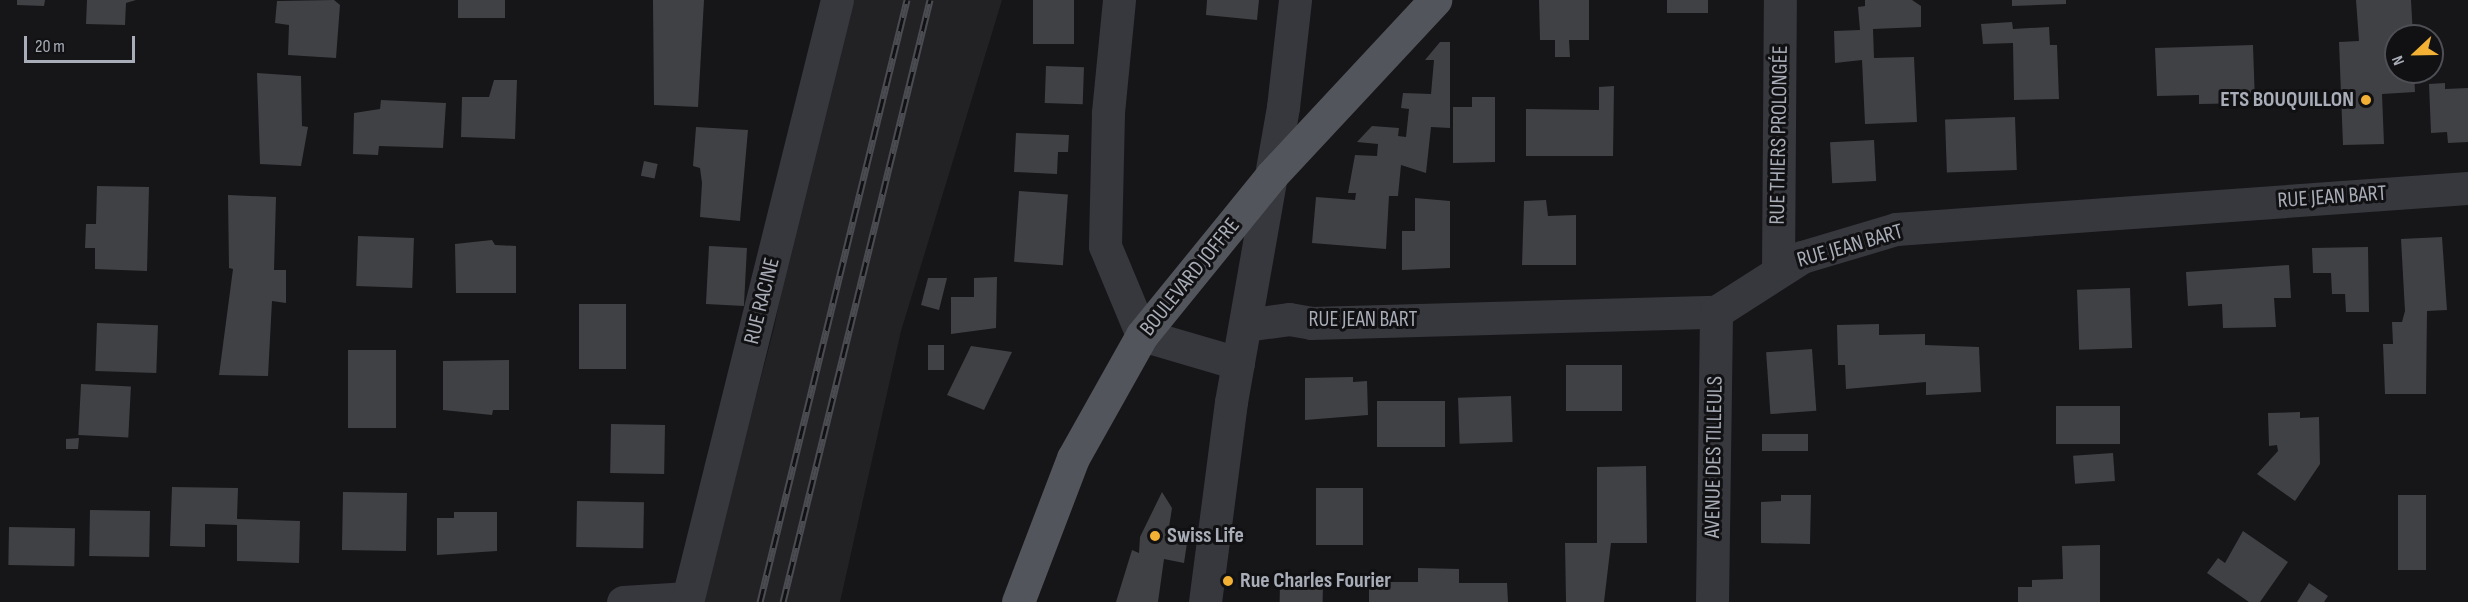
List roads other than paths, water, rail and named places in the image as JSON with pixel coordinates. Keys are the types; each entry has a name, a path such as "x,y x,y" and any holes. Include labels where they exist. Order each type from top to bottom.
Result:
{"main road":[{"name":"BOULEVARD JOFFRE","path":"1018,602 1073,458 1142,335 1271,176 1435,0"}],"street":[{"name":"RUE RACINE","path":"688,600 837,0"},
{"path":"1119,0 1108,113 1105,246 1142,335 1238,363"},
{"path":"1205,602 1238,363 1271,176 1295,0"},
{"name":"RUE THIERS PROLONGÉE","path":"1778,270 1780,0"},
{"name":"RUE JEAN BART","path":"1246,325 1289,319 1311,323 1716,312 1778,270 1802,257 1896,229 2468,188"},
{"name":"AVENUE DES TILLEULS","path":"1712,602 1716,312"},
{"path":"623,602 688,600"}],"railway":[{"path":"760,602 907,0"},
{"path":"783,602 930,0"}],"place":[{"name":"ETS BOUQUILLON","path":"2366,100"},
{"name":"Swiss Life","path":"1155,536"},
{"name":"Rue Charles Fourier","path":"1228,581"}]}
